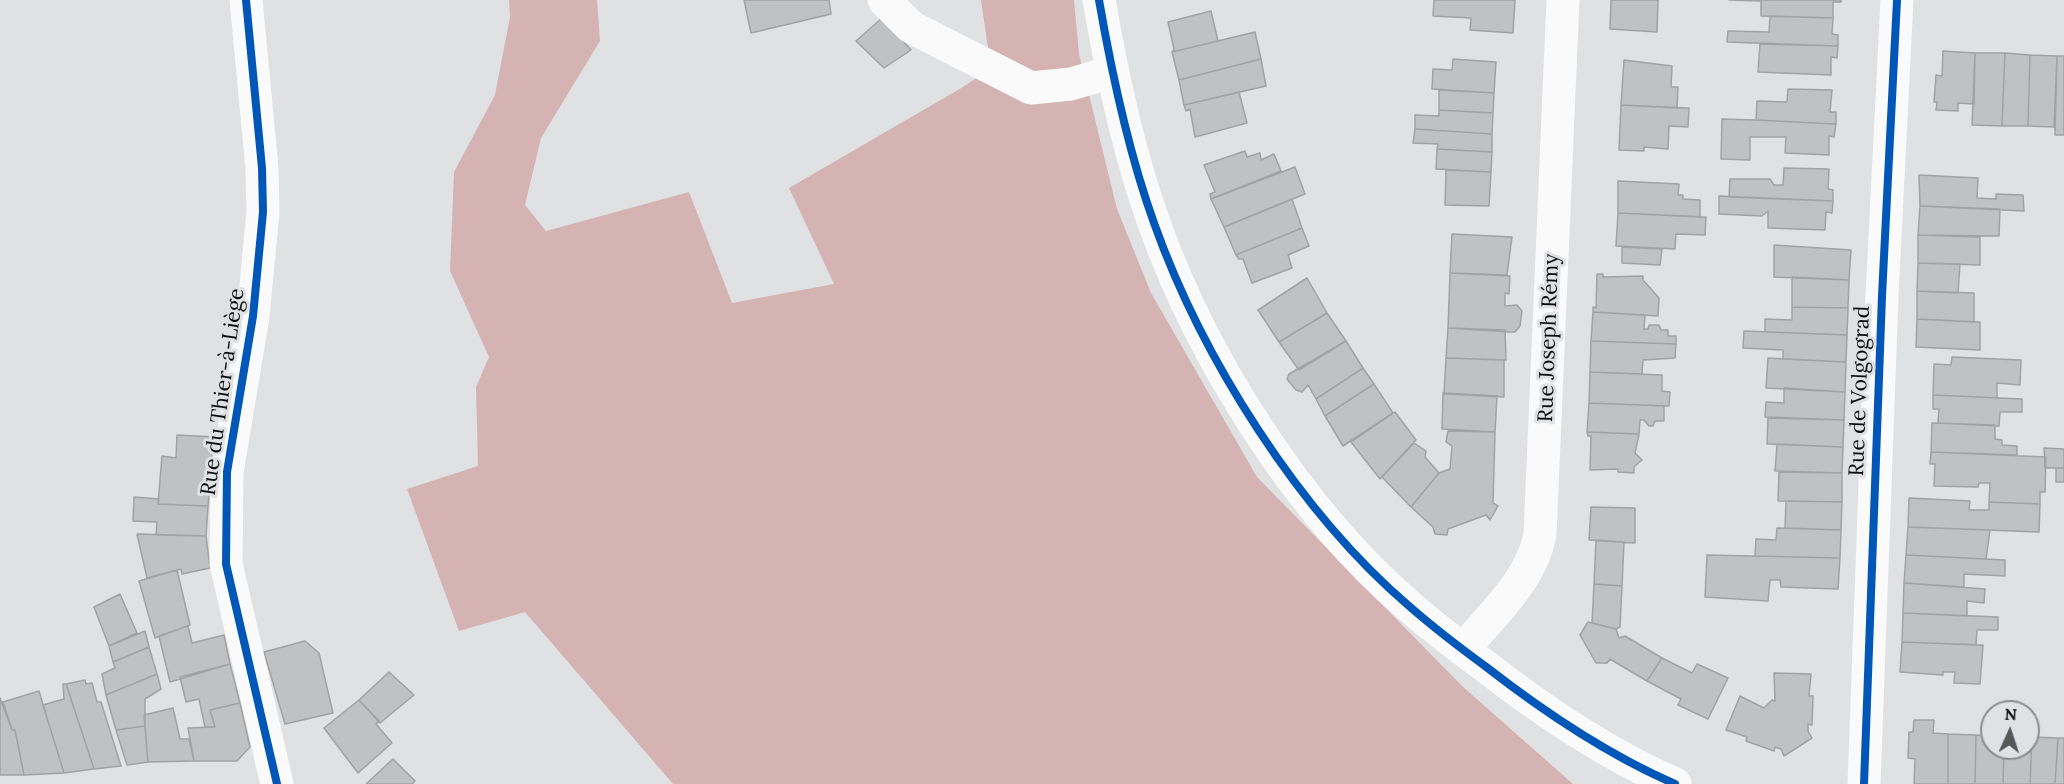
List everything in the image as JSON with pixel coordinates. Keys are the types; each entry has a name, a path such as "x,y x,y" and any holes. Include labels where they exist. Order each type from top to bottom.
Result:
{"street":[{"name":"Rue du Thier-à-Liège","path":"246,0 262,168 263,212 253,316 227,472 226,564 276,784"},
{"path":"884,0 911,27 1031,88 1071,84 1112,72"},
{"path":"1099,0 1112,72 1140,181 1182,294 1251,418 1281,461 1337,532 1407,605 1547,714 1675,784"},
{"name":"Rue Joseph Rémy","path":"1463,650 1526,574 1536,554 1540,535 1563,0"},
{"name":"Rue de Volgograd","path":"1864,784 1882,296 1897,0"}],"shaded area":[{"path":"509,0 597,0 600,41 541,138 525,205 546,231 689,192 732,303 834,284 789,188 963,87 991,68 981,0 1074,0 1079,54 1117,209 1151,293 1257,477 1462,686 1573,784 673,784 525,612 459,631 407,489 478,466 476,387 489,357 450,271 454,172 495,95 510,17"}],"building":[{"path":"744,0 829,0 831,14 751,33"},
{"path":"1434,0 1515,0 1513,33 1470,30 1471,18 1433,16"},
{"path":"1611,0 1658,0 1657,32 1610,29"},
{"path":"1729,0 1841,0 1841,2 1833,2 1833,18 1761,16 1761,1"},
{"path":"1211,11 1218,41 1172,52 1174,49 1168,22"},
{"path":"1770,16 1833,18 1832,34 1838,35 1838,46 1727,42 1728,31 1769,32"},
{"path":"882,18 911,50 884,68 856,41"},
{"path":"1255,32 1261,59 1179,80 1172,52"},
{"path":"1760,44 1838,46 1837,58 1831,57 1831,75 1758,72"},
{"path":"1943,51 1975,53 1974,104 1958,103 1958,111 1936,110 1937,102 1934,102 1936,75 1942,76"},
{"path":"1975,53 2005,53 2002,126 1972,125"},
{"path":"2005,53 2030,55 2028,126 2002,126"},
{"path":"2030,55 2057,56 2054,127 2028,126"},
{"path":"2057,56 2064,56 2064,135 2055,135"},
{"path":"1261,59 1266,86 1184,105 1179,80"},
{"path":"1453,59 1496,62 1494,93 1432,89 1433,69 1452,70"},
{"path":"1624,60 1672,66 1671,87 1678,87 1677,108 1621,105"},
{"path":"1788,89 1832,90 1830,112 1836,112 1836,124 1756,120 1757,101 1787,102"},
{"path":"1439,90 1494,93 1493,113 1439,110"},
{"path":"1239,92 1247,123 1195,137 1190,109 1186,111 1184,105"},
{"path":"1621,105 1689,108 1688,127 1669,126 1668,149 1644,147 1644,151 1619,150"},
{"path":"1439,110 1493,113 1492,134 1415,129 1415,115 1439,116"},
{"path":"1722,119 1836,124 1834,137 1829,136 1829,155 1785,153 1786,137 1750,137 1750,160 1721,159"},
{"path":"1415,129 1492,134 1492,152 1437,149 1438,144 1413,143"},
{"path":"1437,149 1492,152 1491,172 1436,169"},
{"path":"1245,151 1247,157 1260,153 1261,160 1274,154 1281,171 1211,199 1210,194 1215,192 1204,165"},
{"path":"1295,167 1305,194 1224,227 1211,199"},
{"path":"1784,168 1829,169 1828,189 1833,190 1833,201 1729,197 1730,179 1770,179 1774,185 1783,185"},
{"path":"1446,170 1491,172 1489,206 1445,205"},
{"path":"1919,175 1978,178 1977,198 1996,199 1996,194 2023,195 2024,211 1920,206"},
{"path":"1618,181 1679,184 1678,195 1683,195 1683,199 1700,200 1700,217 1618,213"},
{"path":"1719,196 1833,201 1832,213 1826,212 1825,230 1768,228 1768,211 1762,216 1719,214"},
{"path":"1292,199 1302,228 1236,255 1224,227"},
{"path":"1920,206 2000,209 1999,236 1918,235"},
{"path":"1618,213 1706,217 1705,235 1676,234 1675,249 1616,246"},
{"path":"1302,228 1309,246 1288,255 1292,268 1252,283 1243,259 1239,259 1236,255"},
{"path":"1452,234 1512,237 1507,275 1450,273"},
{"path":"1918,235 1980,237 1980,265 1918,263"},
{"path":"1774,245 1851,250 1849,280 1774,277"},
{"path":"1622,247 1662,249 1660,265 1622,263"},
{"path":"1918,263 1960,264 1958,293 1917,291"},
{"path":"1450,273 1510,276 1509,294 1505,293 1505,306 1517,305 1522,311 1520,326 1515,332 1448,328"},
{"path":"1597,274 1603,274 1603,277 1643,276 1643,280 1659,298 1658,316 1593,312 1593,307 1596,308"},
{"path":"1792,277 1849,280 1848,308 1792,307"},
{"path":"1307,278 1327,313 1279,342 1258,310"},
{"path":"1917,291 1974,293 1974,322 1917,319"},
{"path":"1792,307 1848,308 1847,335 1765,332 1765,319 1792,320"},
{"path":"1593,312 1645,315 1644,329 1648,329 1649,325 1659,325 1661,330 1668,330 1668,336 1676,336 1676,344 1591,341"},
{"path":"1327,313 1346,341 1299,370 1279,342"},
{"path":"1917,319 1980,322 1980,350 1916,347"},
{"path":"1448,328 1505,330 1506,360 1446,358"},
{"path":"1744,331 1847,335 1846,362 1783,359 1783,350 1743,348"},
{"path":"1346,341 1363,368 1316,399 1308,385 1302,392 1296,390 1287,379 1289,374"},
{"path":"1591,341 1676,344 1675,358 1643,360 1642,374 1590,372"},
{"path":"1952,357 2021,360 2020,385 1997,383 1997,398 1933,395 1934,364 1951,365"},
{"path":"1446,358 1504,360 1504,397 1444,394"},
{"path":"1768,358 1846,362 1845,392 1766,388"},
{"path":"1363,368 1374,384 1325,416 1316,399"},
{"path":"1590,372 1662,375 1662,391 1670,392 1669,406 1589,403"},
{"path":"1374,384 1393,413 1343,446 1325,416"},
{"path":"1784,388 1845,392 1844,420 1765,417 1766,402 1784,403"},
{"path":"1443,393 1497,396 1495,432 1442,429"},
{"path":"1933,395 2022,399 2022,412 2000,412 1999,426 1938,423 1939,409 1933,409"},
{"path":"1589,403 1664,406 1664,421 1655,421 1653,426 1649,426 1644,420 1640,420 1639,434 1587,432"},
{"path":"1395,412 1416,440 1380,479 1351,442"},
{"path":"1768,418 1844,420 1843,447 1767,444"},
{"path":"1932,423 1995,425 1995,439 2002,440 2002,445 2017,446 2017,455 1931,452"},
{"path":"1448,431 1495,432 1493,503 1498,506 1490,520 1486,515 1448,529 1447,535 1435,534 1433,527 1411,507 1439,473 1450,469 1452,446 1446,442"},
{"path":"1587,432 1639,434 1635,453 1642,460 1634,467 1634,473 1618,472 1618,469 1590,470 1591,436 1588,436"},
{"path":"177,435 215,437 208,506 158,504 162,456 176,458"},
{"path":"1414,443 1426,451 1425,457 1439,473 1411,507 1382,477"},
{"path":"1777,444 1843,447 1842,473 1775,471"},
{"path":"2044,448 2064,449 2064,468 2045,468"},
{"path":"1931,452 2046,457 2045,492 2040,492 2040,504 1989,502 1990,483 1979,483 1978,487 1934,486 1935,464 1930,464"},
{"path":"2056,468 2064,468 2064,482 2056,482"},
{"path":"1779,472 1842,473 1842,502 1778,501"},
{"path":"134,497 159,499 158,504 208,506 206,536 156,535 157,522 133,521"},
{"path":"1909,498 1970,501 1969,510 1989,510 1989,502 2040,504 2039,532 1908,527"},
{"path":"1786,501 1842,502 1841,530 1785,528"},
{"path":"1591,507 1635,508 1635,543 1589,540"},
{"path":"1908,527 1990,530 1986,559 1906,555"},
{"path":"1777,528 1841,530 1840,558 1755,556 1756,539 1776,540"},
{"path":"137,534 206,536 210,568 182,574 181,569 147,578"},
{"path":"1596,540 1624,542 1622,586 1594,584"},
{"path":"1707,555 1840,558 1838,589 1781,587 1780,580 1770,580 1768,601 1705,597"},
{"path":"1906,555 2005,560 2005,576 1964,574 1964,587 1904,583"},
{"path":"177,570 190,625 155,638 139,581"},
{"path":"1904,583 1985,589 1984,603 1967,601 1967,616 1903,613"},
{"path":"1594,584 1622,586 1620,627 1616,629 1592,623"},
{"path":"120,594 137,633 109,646 94,607"},
{"path":"1903,613 1998,617 1998,630 1977,630 1976,645 1902,642"},
{"path":"1588,622 1616,629 1619,638 1625,636 1662,658 1647,681 1610,659 1607,663 1596,663 1580,635"},
{"path":"188,626 192,643 224,635 230,664 170,682 159,636"},
{"path":"145,631 149,647 113,662 109,646"},
{"path":"305,641 319,653 333,713 285,724 264,652"},
{"path":"1902,642 1983,645 1980,684 1954,683 1955,672 1943,672 1943,675 1900,672"},
{"path":"149,647 157,674 106,695 102,674 115,668 113,662"},
{"path":"1662,658 1692,673 1697,664 1728,678 1708,719 1678,705 1681,699 1647,681"},
{"path":"230,664 240,703 210,710 215,727 205,727 199,699 186,702 180,677"},
{"path":"389,672 414,695 380,723 359,700"},
{"path":"1774,673 1811,674 1809,696 1813,696 1812,725 1808,724 1808,731 1812,738 1784,756 1781,749 1775,747 1774,751 1746,741 1747,737 1726,730 1740,696 1764,708 1772,700 1775,701"},
{"path":"157,674 161,689 145,699 145,726 116,730 106,695"},
{"path":"85,680 86,684 92,683 97,702 101,702 121,766 94,769 66,684"},
{"path":"63,684 66,684 94,769 64,773 43,705 64,699"},
{"path":"39,691 64,773 24,775 15,730 12,730 3,702"},
{"path":"0,698 12,730 15,730 24,775 0,775"},
{"path":"359,700 379,721 376,724 392,743 358,773 324,728"},
{"path":"240,703 250,747 237,761 194,761 188,728 215,727 210,710"},
{"path":"173,708 180,739 189,739 194,761 148,762 144,715"},
{"path":"1914,720 1934,720 1933,733 1948,734 1948,784 1914,784 1915,759 1908,758 1909,732 1913,732"},
{"path":"145,726 148,762 127,765 116,730"},
{"path":"1948,734 1976,735 1975,784 1948,784"},
{"path":"1976,735 1980,735 1980,760 2004,760 2003,784 1975,784"},
{"path":"2040,737 2058,738 2055,784 2030,784 2031,760 2040,760"},
{"path":"2058,738 2064,738 2064,784 2055,784"},
{"path":"393,759 415,781 412,784 366,784"},
{"path":"2004,760 2031,760 2030,784 2003,784"}],"cycle path":[{"path":"246,0 262,168 263,212 253,316 227,472 226,564 277,784"},
{"path":"1099,0 1115,85 1129,141 1154,223 1174,274 1227,379 1258,430 1293,479 1368,568 1437,629 1530,700 1576,731 1624,759 1675,784"},
{"path":"1864,784 1882,296 1897,0"}]}
